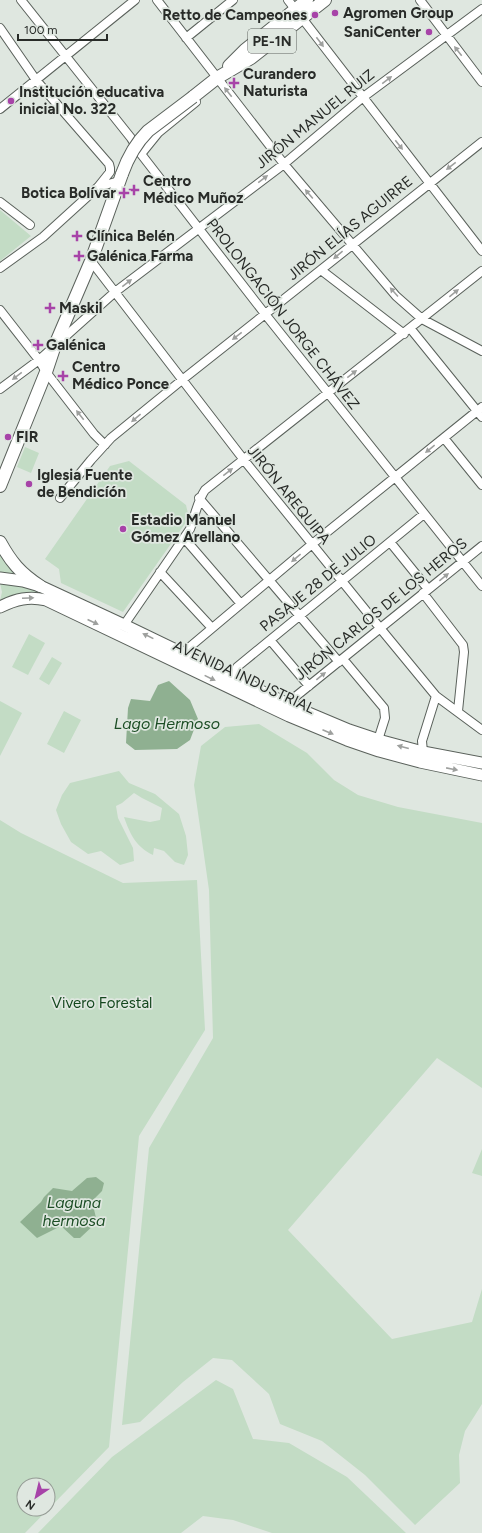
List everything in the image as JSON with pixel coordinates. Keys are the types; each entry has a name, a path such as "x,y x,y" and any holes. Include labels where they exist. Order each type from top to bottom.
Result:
{"highway":[{"name":"PE-1N","path":"0,485 55,346 91,261 120,177 129,157 142,137 148,131 216,79 251,58 295,9 308,0"},
{"name":"PE-1N","path":"295,9 325,0"},
{"path":"0,542 20,572 40,586"}],"main road":[{"name":"AVENIDA INDUSTRIAL","path":"0,578 23,580 40,586 235,677 291,711 378,740 423,752 482,763"},
{"name":"AVENIDA INDUSTRIAL","path":"0,607 23,598 46,600 174,660 291,711 347,740 379,751 420,762 482,775"}],"street":[{"name":"PROLONGACIÓN JORGE CHÁVEZ","path":"21,0 130,138 265,314 482,586"},
{"path":"0,109 135,0"},
{"path":"157,0 216,79 284,164 396,296 422,319 482,352"},
{"path":"186,38 233,0"},
{"path":"420,0 482,82"},
{"path":"295,9 362,98 482,251"},
{"name":"JIRÓN MANUEL RUIZ","path":"0,389 39,360 115,292 284,164 362,98 482,9"},
{"path":"0,28 36,80 109,164 110,168 110,172 98,187 43,238 0,268"},
{"path":"141,154 158,133 212,89 216,79"},
{"name":"JIRÓN ELÍAS AGUIRRE","path":"60,498 104,445 182,380 482,142"},
{"path":"98,187 120,177"},
{"path":"0,202 30,225"},
{"name":"JIRÓN AREQUIPA","path":"91,261 311,545 436,696 482,730"},
{"path":"174,660 311,545 444,438 480,412 407,331 321,270"},
{"path":"124,625 184,538 194,518 199,498 205,490 482,271"},
{"path":"0,310 39,360 46,372 104,445"},
{"path":"444,438 482,485"},
{"path":"199,498 300,617 384,708 385,718 378,740"},
{"name":"PASAJE 28 DE JULIO","path":"235,677 238,667 424,514"},
{"path":"184,538 241,604"},
{"path":"390,542 463,645 464,652 458,711"},
{"name":"JIRÓN CARLOS DE LOS HEROS","path":"291,711 295,697 482,546"},
{"path":"160,572 212,628"},
{"path":"270,640 309,686"},
{"path":"423,752 422,742 436,696"}],"green space":[{"path":"0,210 31,236 0,261"},
{"path":"25,447 39,453 31,473 17,467"},
{"name":"Estadio Manuel Gómez Arellano","path":"129,461 186,505 189,518 123,612 61,583 59,569 45,559 110,466"},
{"path":"0,554 16,575 15,576 0,572"},
{"path":"0,583 41,588 173,654 35,593 24,593 0,601 2,592"},
{"path":"29,634 45,643 28,675 12,667"},
{"path":"52,657 62,663 49,685 39,679"},
{"path":"0,701 22,713 0,756"},
{"path":"64,711 81,720 64,753 47,744"},
{"path":"259,724 307,753 334,780 358,795 398,807 482,823 482,1088 437,1058 288,1230 392,1339 472,1322 482,1289 482,1404 465,1431 459,1455 460,1483 415,1525 365,1475 322,1441 280,1424 269,1394 232,1360 213,1358 183,1382 140,1422 122,1425 149,1148 213,1038 209,890 194,785 201,746 225,727"},
{"path":"119,771 129,783 155,794 179,814 186,836 188,855 184,865 175,862 164,851 154,848 153,855 147,852 134,839 124,817 150,822 160,820 162,808 134,793 116,806 118,818 133,848 134,861 120,865 101,851 88,854 71,842 61,824 56,810 62,795 70,783"},
{"name":"Vivero Forestal","path":"0,820 21,833 123,883 197,880 205,1030 139,1136 109,1447 56,1501 56,1477 16,1477 16,1517 41,1517 25,1533 0,1533"},
{"path":"482,1149 482,1176 472,1173"},
{"path":"216,1380 233,1389 253,1439 289,1443 347,1477 406,1533 272,1533 233,1520 203,1516 181,1533 38,1533 54,1517 56,1517 56,1515 112,1457"}],"water":[{"name":"Lago Hermoso","path":"169,681 190,700 198,719 190,740 177,749 135,750 126,743 128,708 131,699 150,701 158,685"},
{"name":"Laguna hermosa","path":"96,1177 104,1183 102,1191 92,1201 97,1222 80,1238 74,1238 61,1226 37,1238 20,1222 53,1188 72,1191 87,1178"}],"place":[{"name":"Agromen Group","path":"335,13"},
{"name":"Retto de Campeones","path":"315,15"},
{"name":"SaniCenter","path":"429,32"},
{"name":"Curandero Naturista","path":"234,83"},
{"name":"Institución educativa inicial No. 322","path":"11,101"},
{"name":"Centro Médico Muñoz","path":"134,190"},
{"name":"Botica Bolívar","path":"124,193"},
{"name":"Clínica Belén","path":"77,236"},
{"name":"Galénica Farma","path":"79,256"},
{"name":"Maskil","path":"50,308"},
{"name":"Galénica","path":"38,345"},
{"name":"Centro Médico Ponce","path":"63,376"},
{"name":"FIR","path":"8,437"},
{"name":"Iglesia Fuente de Bendicíón","path":"29,484"},
{"name":"Estadio Manuel Gómez Arellano","path":"123,529"}]}
